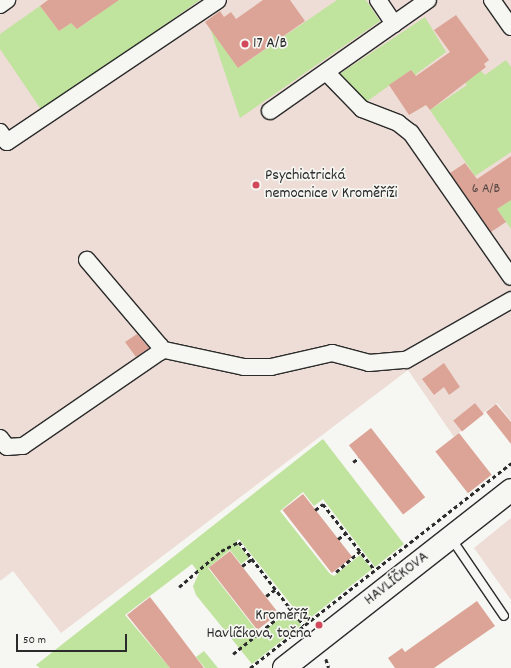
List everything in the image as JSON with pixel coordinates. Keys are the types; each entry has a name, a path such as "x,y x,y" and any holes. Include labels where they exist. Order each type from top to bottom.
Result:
{"street":[{"path":"0,5 7,0"},
{"path":"2,140 218,0"},
{"path":"378,0 394,24"},
{"path":"270,111 428,0"},
{"path":"492,0 511,27"},
{"path":"326,72 362,109 398,123 411,133 511,277"},
{"path":"87,260 160,348 244,367 271,367 332,353 369,363 406,360 511,300"},
{"path":"0,438 7,447 23,446 160,348"},
{"name":"HAVLÍČKOVA","path":"284,668 511,490"}],"lane":[{"path":"451,538 504,616"}],"path":[{"path":"353,462 359,458"},
{"path":"250,668 511,462"},
{"path":"315,510 323,504 375,570"},
{"path":"338,539 346,533"},
{"path":"179,587 221,551 239,542 304,625"},
{"path":"336,572 360,551"},
{"path":"242,566 252,559"},
{"path":"266,596 276,589"},
{"path":"232,654 290,608"},
{"path":"326,659 329,668"}],"shaded area":[{"name":"Psychiatrická nemocnice v Kroměříži","path":"0,0 511,0 511,421 497,403 483,413 475,403 454,420 462,430 454,437 408,370 61,633 13,571 0,581"},
{"path":"511,518 511,600 474,548"}],"green space":[{"path":"119,0 200,0 42,111 0,49 0,34 40,6 59,31 71,23 77,29 95,17 90,10"},
{"path":"337,0 366,0 380,21 240,118 210,28 238,68"},
{"path":"425,17 446,52 415,75 411,70 362,105 335,77"},
{"path":"506,60 511,67 511,152 475,176 430,110 467,85 461,78 480,70 485,75"},
{"path":"511,200 511,229 497,209"},
{"path":"323,439 404,544 375,567 323,499 314,506 303,492 280,511 330,574 334,576 360,555 372,569 305,622 239,539 236,542 249,558 241,564 230,550 208,568 257,631 263,632 290,610 301,625 252,664 196,595 193,586 199,573 192,564 125,615 170,668 40,668 36,665"},
{"path":"204,651 218,668 205,668 196,657"}],"building":[{"path":"48,0 119,0 77,29 71,23 59,31 40,6"},
{"name":"17 A/B","path":"263,0 290,0 305,21 238,68 205,22 220,11 224,17 231,12 236,19"},
{"path":"456,15 489,60 484,64 486,67 430,110 426,105 409,115 389,85 411,70 416,76 450,52 434,30"},
{"path":"511,156 511,200 497,209 506,222 491,232 450,173 465,163 477,179"},
{"path":"137,334 149,348 136,357 125,342"},
{"path":"444,363 460,387 449,395 444,387 434,395 422,379"},
{"path":"475,403 484,414 462,432 453,421"},
{"path":"496,404 511,422 511,444 486,412"},
{"path":"371,428 425,497 403,515 349,445"},
{"path":"459,433 492,475 468,493 435,451"},
{"path":"303,494 352,557 332,573 283,510"},
{"path":"230,551 279,613 257,630 209,568"},
{"path":"150,597 204,668 170,668 127,615"},
{"path":"477,601 495,626 434,668 395,668 388,658 402,648 405,652"}],"place":[{"name":"17 A/B","path":"245,44"},
{"name":"Psychiatrická nemocnice v Kroměříži","path":"256,185"},
{"name":"Kroměříž, Havlíčkova, točna","path":"319,625"}]}
